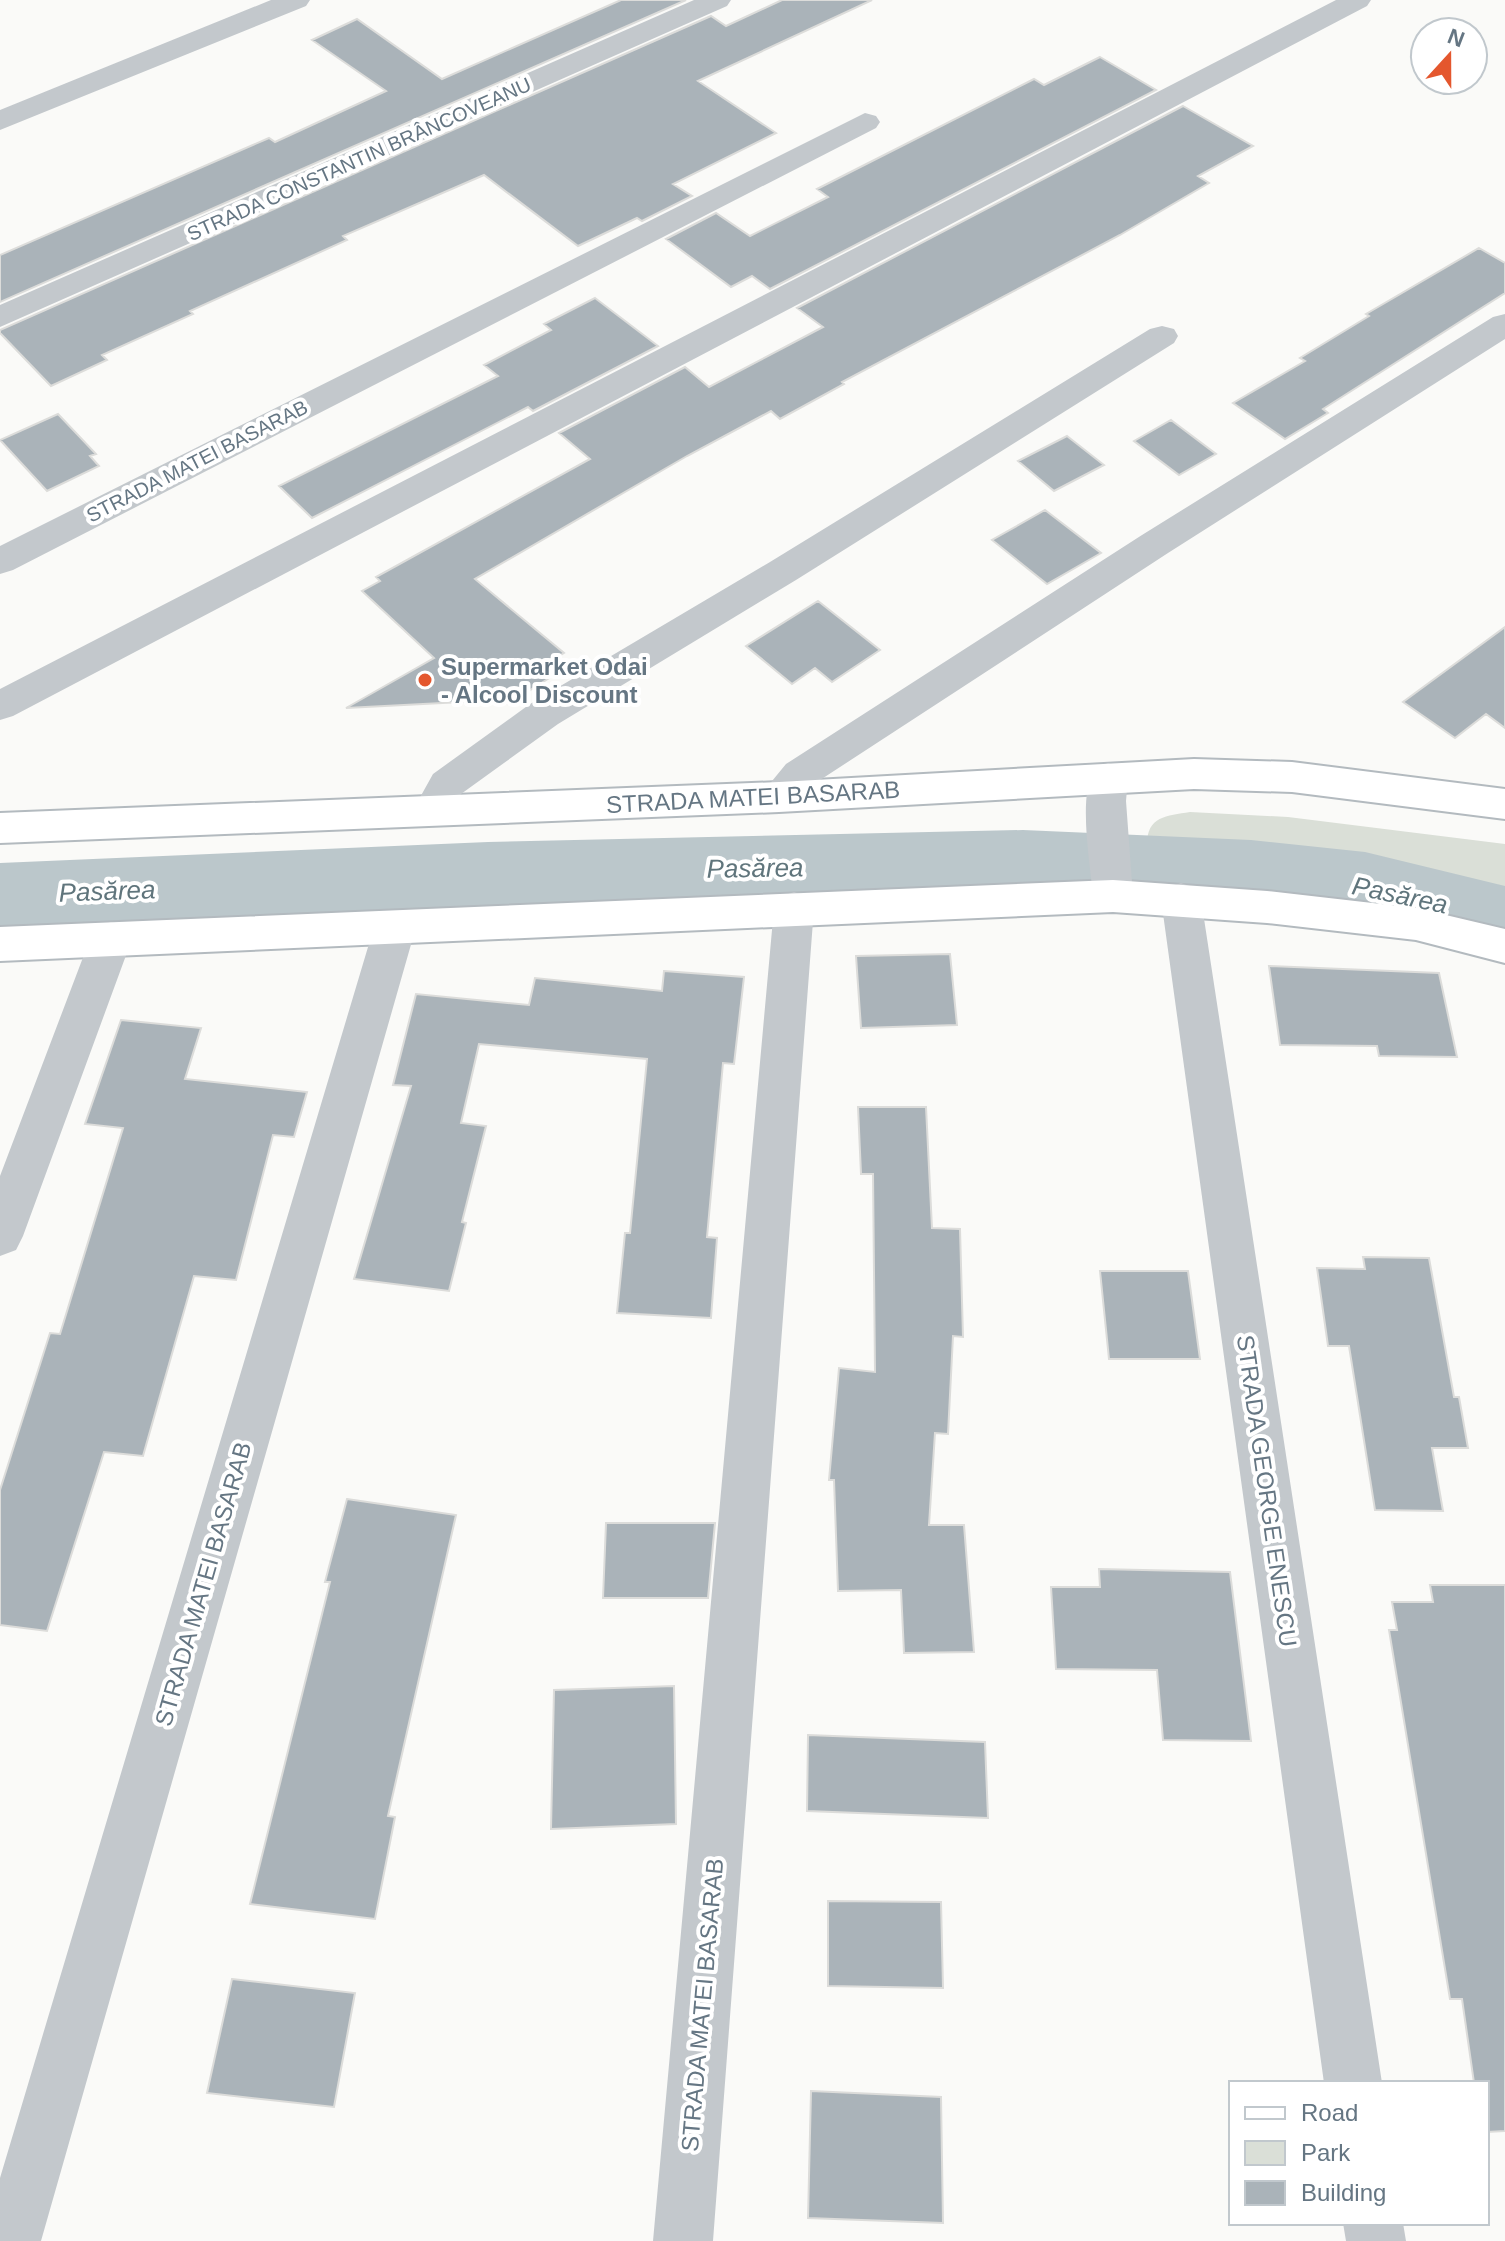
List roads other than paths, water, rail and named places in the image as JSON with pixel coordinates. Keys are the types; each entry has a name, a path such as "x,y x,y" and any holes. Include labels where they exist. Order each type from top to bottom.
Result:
{"street":[{"path":"0,121 296,0"},
{"name":"STRADA CONSTANTIN BRÂNCOVEANU","path":"0,317 717,0"},
{"path":"0,706 1357,0"},
{"name":"STRADA MATEI BASARAB","path":"0,561 865,122"},
{"path":"779,797 800,774 1168,536 1505,324"},
{"path":"433,810 447,784 544,714 783,571 1162,336"},
{"name":"STRADA MATEI BASARAB","path":"0,828 779,797 1107,789 1194,774 1292,777 1505,804"},
{"path":"1107,789 1112,886"},
{"path":"0,944 794,908 1112,886 1181,899 1416,924 1505,946"},
{"name":"STRADA GEORGE ENESCU","path":"1181,899 1353,2081"},
{"name":"STRADA MATEI BASARAB","path":"683,2241 794,908"},
{"name":"STRADA MATEI BASARAB","path":"11,2241 395,927"},
{"path":"0,1236 111,939"}],"waterway":[{"name":"Pasărea","path":"0,896 488,874 1023,862 1251,872 1365,885 1505,919"}],"place":[{"name":"Supermarket Odai - Alcool Discount","path":"425,680"}]}
